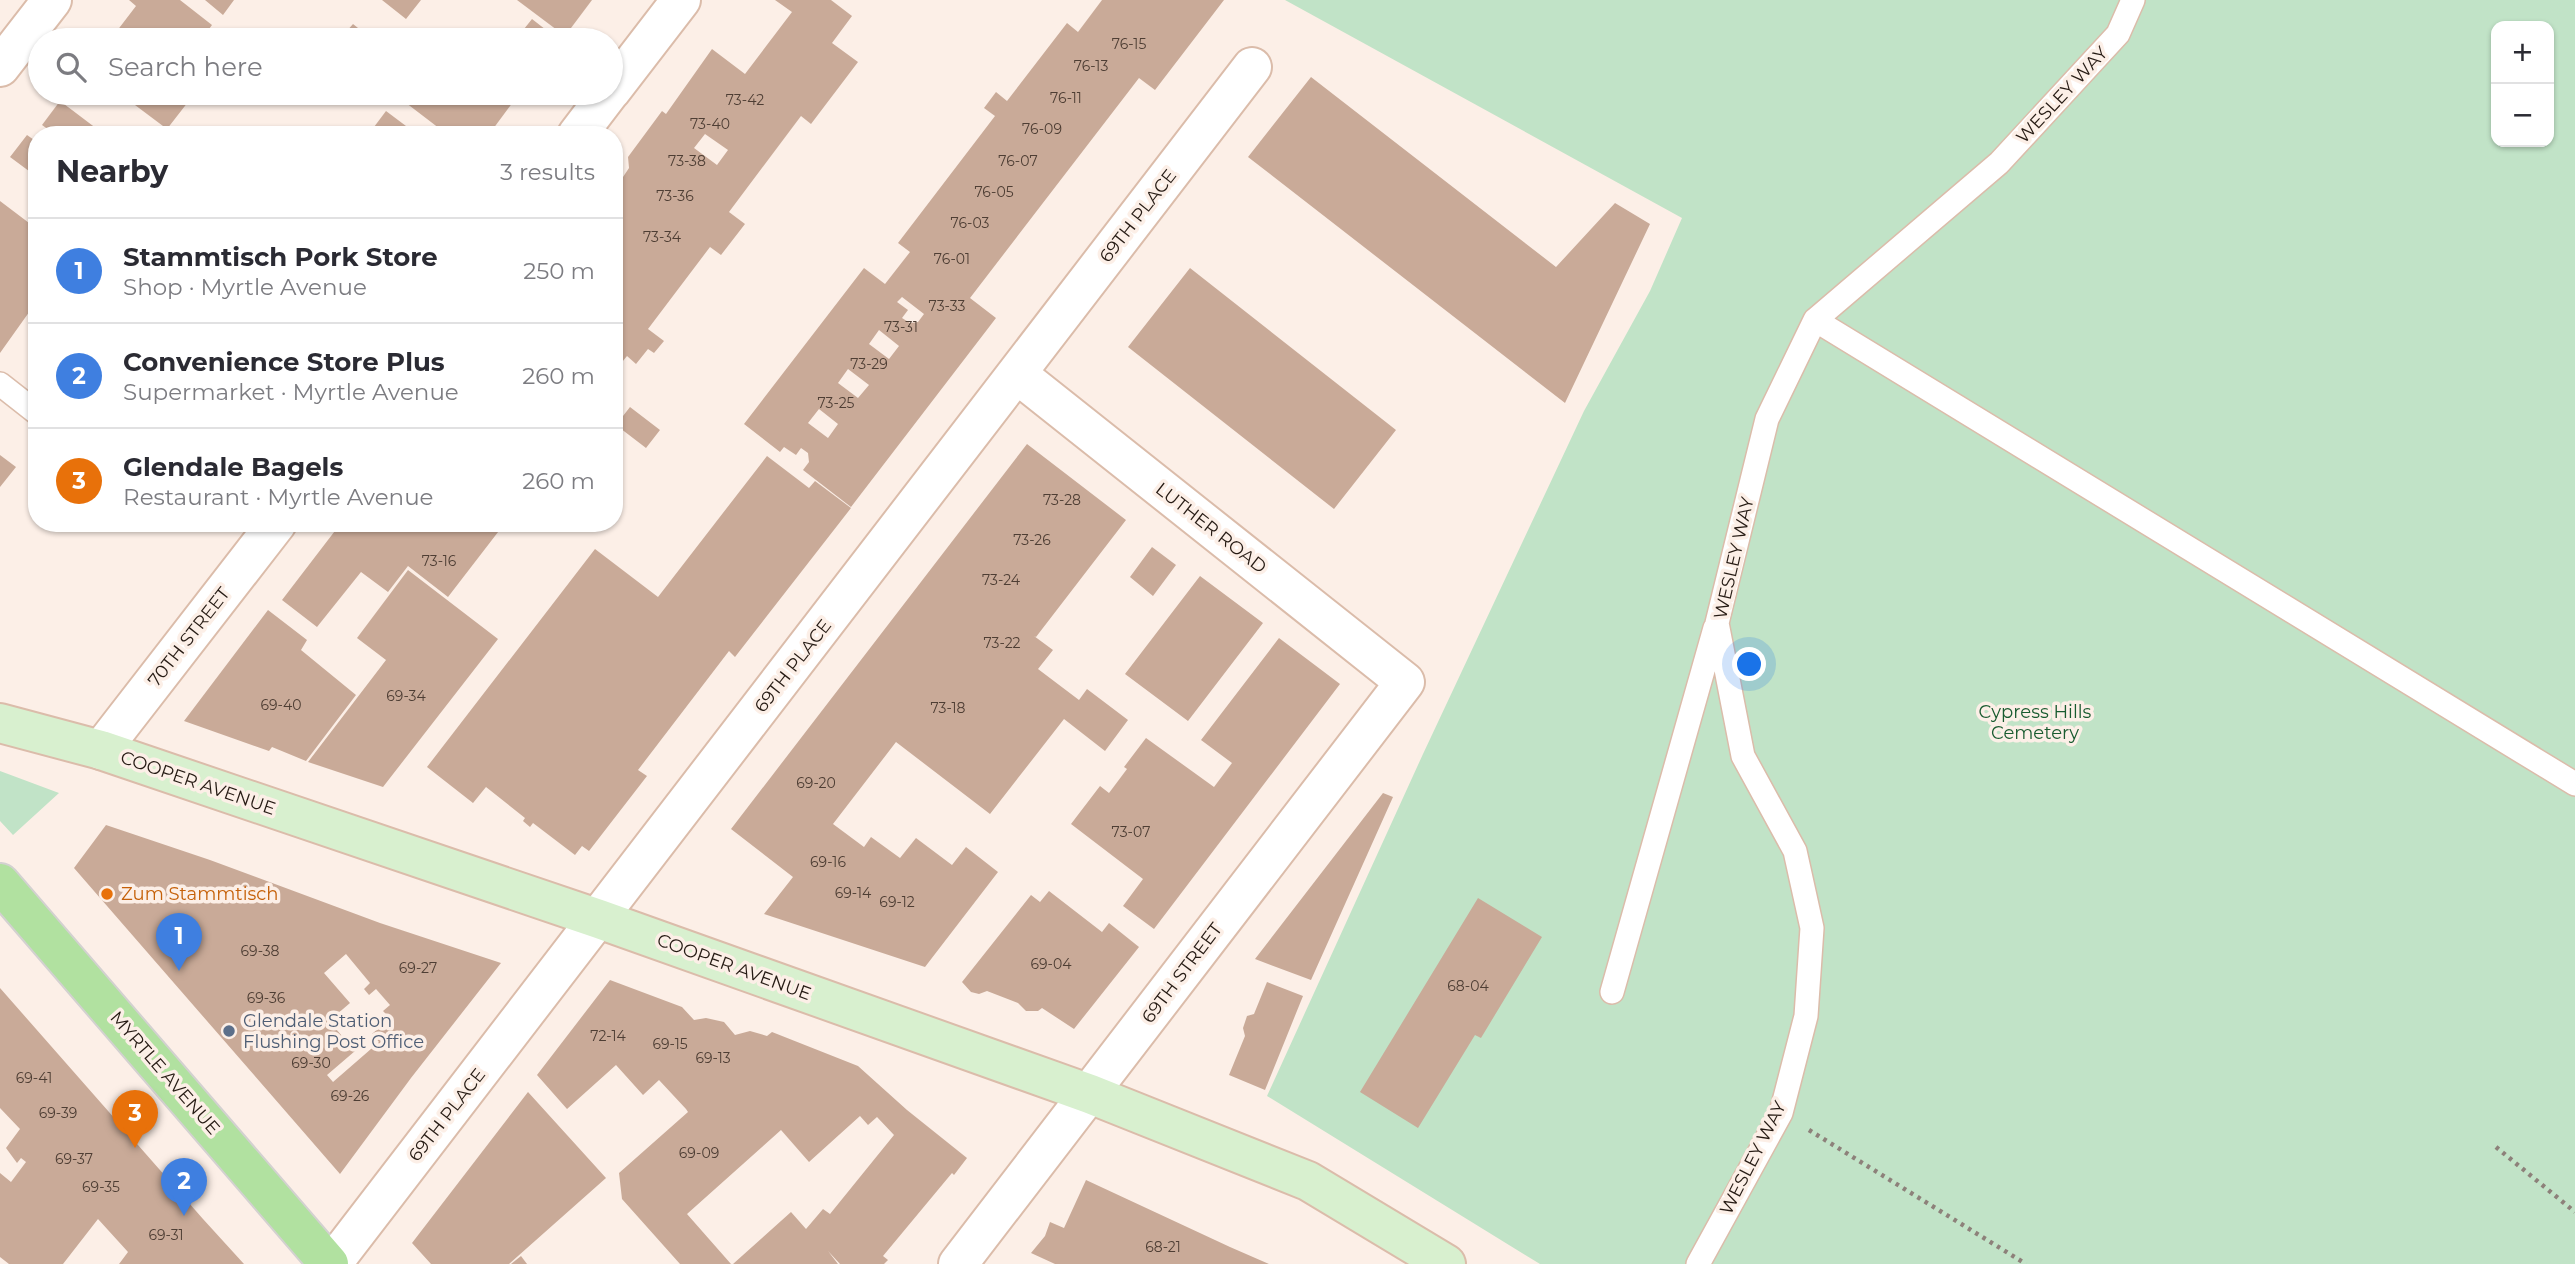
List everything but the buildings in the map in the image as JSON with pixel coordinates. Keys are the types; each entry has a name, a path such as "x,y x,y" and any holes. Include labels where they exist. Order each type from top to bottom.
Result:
{"main road":[{"name":"COOPER AVENUE","path":"0,723 102,750 598,919 1090,1094 1308,1181 1446,1264"},
{"name":"MYRTLE AVENUE","path":"0,883 331,1264"}],"street":[{"path":"30,28 52,0"},
{"path":"623,75 681,0"},
{"path":"0,67 28,31"},
{"name":"69TH PLACE","path":"331,1264 1252,67"},
{"path":"584,126 600,105"},
{"name":"LUTHER ROAD","path":"1017,374 1405,682"},
{"name":"70TH STREET","path":"102,750 270,532"},
{"name":"69TH STREET","path":"962,1263 1405,682"}],"lane":[{"name":"WESLEY WAY","path":"1698,1264 1781,1113 1806,1016 1812,928 1795,850 1743,756 1717,623 1767,419 1815,320 1999,163 2118,34 2133,0"},
{"path":"1815,320 2575,784"},
{"path":"0,384 28,406"},
{"path":"1612,992 1717,623"}],"path":[{"path":"1781,1113 2026,1264"},
{"path":"2496,1147 2575,1212"}],"green space":[{"name":"Cypress Hills Cemetery","path":"1285,0 2575,0 2575,1264 1540,1264 1267,1096 1584,411 1650,291 1682,218"},
{"path":"0,771 59,793 13,835 0,821"}],"place":[{"name":"Zum Stammtisch","path":"107,894"},
{"name":"Stammtisch Pork Store","path":"179,971"},
{"name":"Glendale Station Flushing Post Office","path":"229,1031"},
{"name":"Glendale Bagels","path":"135,1148"},
{"name":"Convenience Store Plus","path":"184,1216"}]}
